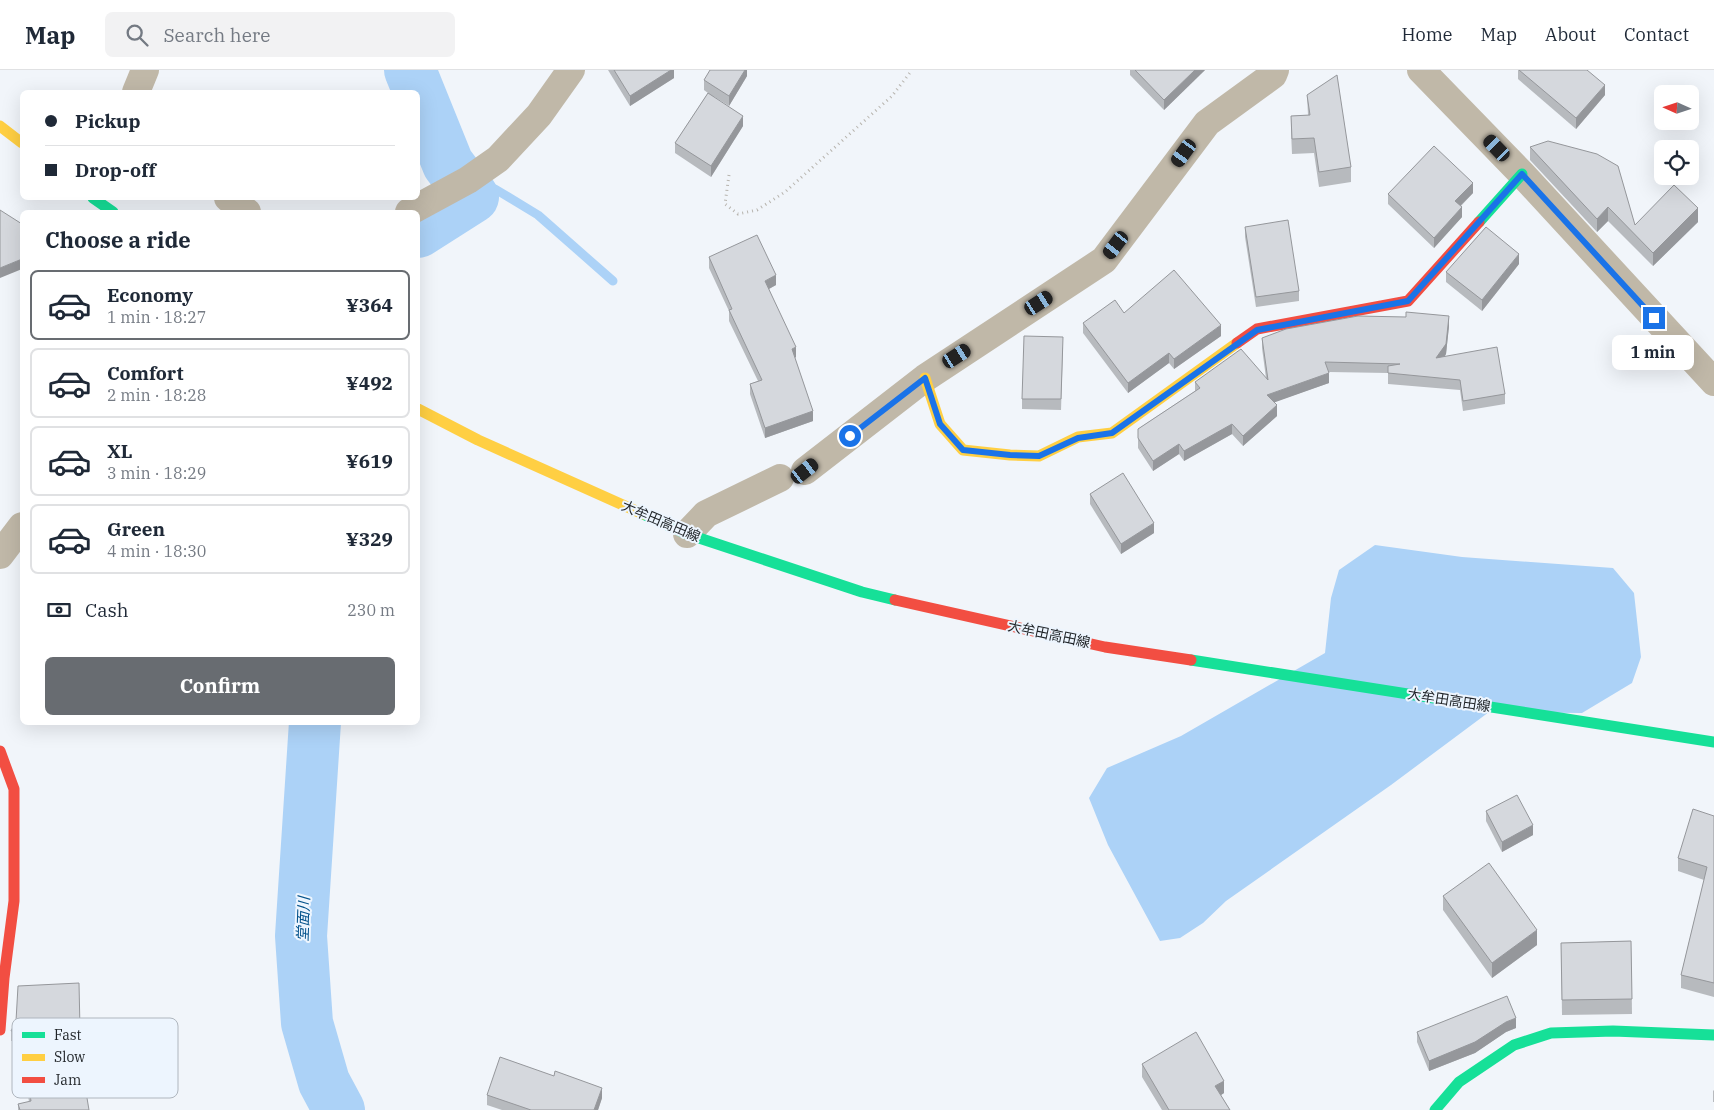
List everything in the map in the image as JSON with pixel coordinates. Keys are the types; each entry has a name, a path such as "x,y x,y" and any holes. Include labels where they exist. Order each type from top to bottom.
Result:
{"main road":[{"path":"0,126 20,142"},
{"path":"925,378 940,424 963,450 1039,456 1078,438 1112,433 1257,330 1408,301 1522,174"},
{"path":"96,200 110,210"},
{"name":"大牟田高田線","path":"420,410 478,440 688,534 862,592 1105,647 1714,742"},
{"path":"0,751 14,788 14,901 4,978 0,1030"},
{"path":"1435,1110 1459,1082 1467,1076 1514,1045 1551,1033 1613,1031 1714,1036"}],"street":[{"path":"137,90 145,70"},
{"path":"413,210 457,186 498,159 539,115 571,70"},
{"path":"688,534 706,514 792,475 925,378 1104,260 1207,123 1273,75 1275,70"},
{"path":"1422,70 1522,174 1714,382"},
{"path":"231,200 244,210"},
{"path":"0,555 20,529"}],"path":[{"path":"729,176 725,204 738,214 757,210 786,192 892,96 912,70"}],"water":[{"path":"1375,545 1462,557 1613,568 1634,593 1641,657 1632,683 1582,713 1489,712 1391,785 1226,901 1203,923 1180,938 1160,941 1108,845 1089,798 1107,768 1181,736 1325,653 1331,598 1339,570"}],"building":[{"path":"614,70 671,70 630,96"},
{"path":"710,70 745,70 729,96 704,80"},
{"path":"1135,70 1195,70 1164,100"},
{"path":"1519,70 1587,70 1605,85 1576,118"},
{"path":"1337,75 1351,167 1319,172 1314,138 1292,139 1291,116 1310,115 1307,95"},
{"path":"708,93 743,116 711,166 675,143"},
{"path":"1548,141 1597,154 1618,166 1635,225 1674,185 1698,208 1653,253 1608,207 1597,219 1530,147"},
{"path":"1434,146 1473,183 1455,201 1462,207 1434,238 1388,194"},
{"path":"0,210 20,223 20,260 0,268"},
{"path":"1288,220 1299,291 1256,297 1245,227"},
{"path":"1486,227 1519,254 1482,300 1446,272"},
{"path":"757,235 776,275 765,281 796,347 792,349 813,411 765,428 750,384 762,380 729,310 732,309 709,257"},
{"path":"1174,270 1221,325 1174,359 1169,353 1128,383 1083,323 1115,300 1124,313"},
{"path":"1406,312 1449,316 1446,344 1436,358 1497,347 1505,394 1463,401 1460,380 1388,373 1388,366 1400,364 1325,362 1329,373 1267,395 1277,405 1243,436 1232,424 1184,451 1179,444 1153,461 1138,438 1138,429 1200,388 1195,382 1241,349 1268,380 1262,338 1286,329 1358,316 1406,317"},
{"path":"1024,336 1063,337 1061,399 1022,399"},
{"path":"1123,473 1154,523 1121,544 1090,494"},
{"path":"1517,795 1533,825 1502,842 1486,811"},
{"path":"1693,809 1714,816 1714,983 1681,975 1707,867 1678,858"},
{"path":"1489,863 1537,930 1492,963 1443,896"},
{"path":"1631,941 1632,999 1562,1000 1561,943"},
{"path":"79,983 80,1018 16,1018 18,986"},
{"path":"1507,996 1516,1018 1506,1022 1475,1042 1429,1061 1417,1032"},
{"path":"1196,1032 1224,1081 1215,1086 1230,1110 1169,1110 1142,1064"},
{"path":"500,1057 554,1076 555,1071 602,1088 594,1110 531,1110 487,1095"},
{"path":"31,1098 87,1098 89,1110 20,1110 18,1104 31,1101"}],"waterway":[{"name":"堂面川","path":"410,70 418,90"},
{"name":"堂面川","path":"420,95 448,164 473,197 420,231"},
{"path":"473,197 482,190 495,189 538,215 613,281"},
{"name":"堂面川","path":"315,725 301,936 307,1023 324,1082 339,1110"}],"traffic: fast":[{"path":"1479,222 1522,174"},
{"path":"96,200 110,210"},
{"path":"643,514 687,534 862,592 895,600"},
{"path":"1191,660 1714,742"},
{"path":"1435,1110 1459,1082 1514,1045 1551,1033 1613,1031 1714,1035"}],"traffic: slow":[{"path":"0,126 20,141"},
{"path":"925,378 940,424 963,450 1039,456 1078,437 1112,433 1237,343"},
{"path":"420,410 478,440 643,514"}],"traffic: jam":[{"path":"1237,343 1257,329 1408,301 1479,222"},
{"path":"895,600 1105,647 1191,660"},
{"path":"0,751 14,789 14,901 4,978 0,1030"}],"route":[{"path":"850,436 925,378 940,424 963,450 1039,456 1078,438 1112,433 1257,330 1408,301 1522,174 1654,318"}]}
